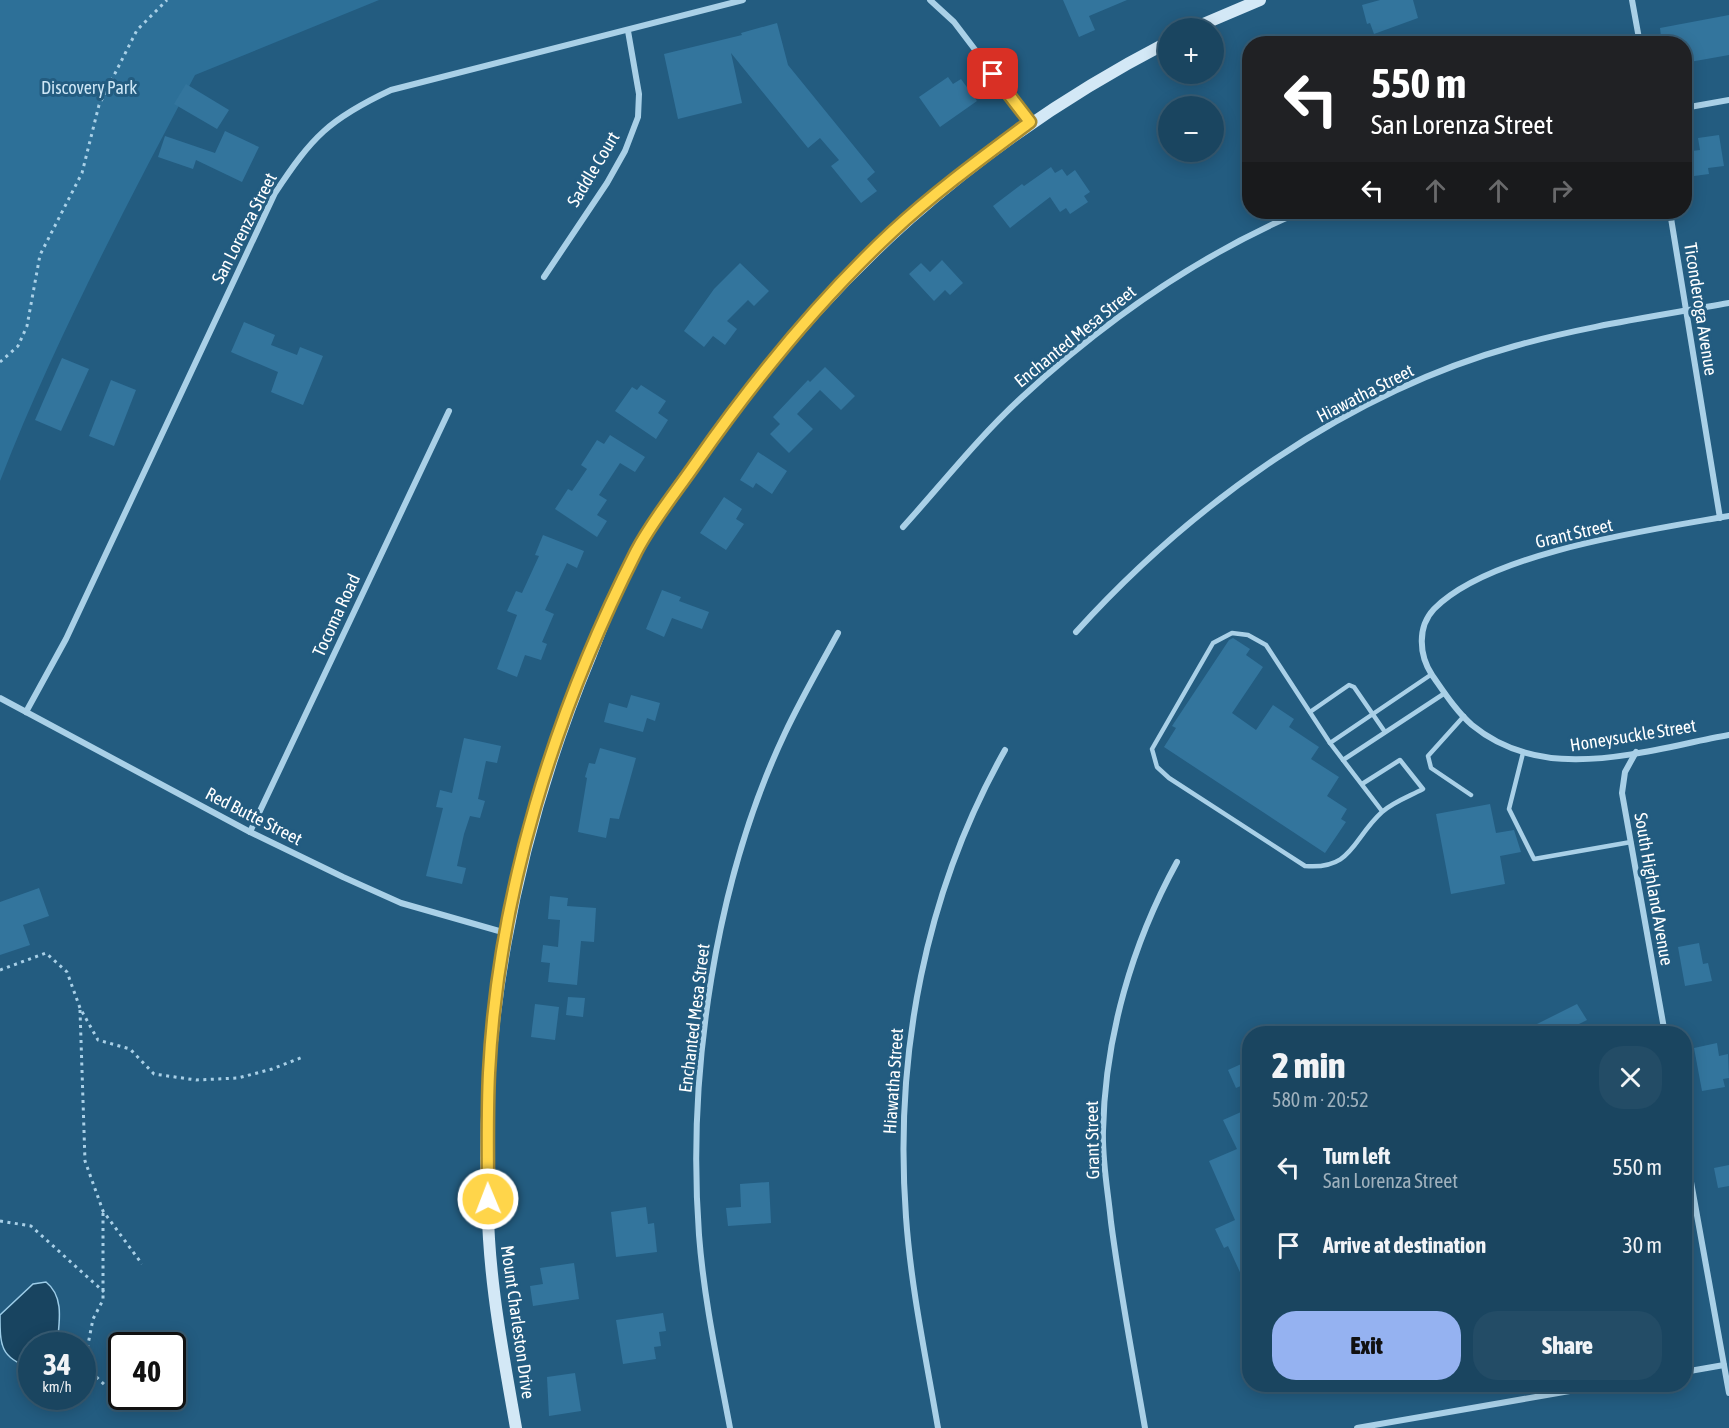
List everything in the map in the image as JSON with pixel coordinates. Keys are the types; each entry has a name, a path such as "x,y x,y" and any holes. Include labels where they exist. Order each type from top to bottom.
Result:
{"street":[{"name":"San Lorenza Street","path":"26,712 66,639 275,193 313,139 350,109 391,90 743,0"},
{"path":"930,0 954,22 1030,122"},
{"path":"1218,18 1260,0"},
{"path":"1632,0 1639,36"},
{"name":"Saddle Court","path":"544,277 607,183 625,151 638,117 639,94 628,31"},
{"name":"Mount Charleston Drive","path":"516,1428 497,1324 488,1237 489,1070 506,933 542,785 570,704 637,549 748,389 795,333 892,232 956,178 1030,122 1114,70 1158,47"},
{"path":"1692,107 1729,100"},
{"name":"Enchanted Mesa Street","path":"903,528 1019,400 1084,344 1144,299 1210,258 1286,219"},
{"name":"Ticonderoga Avenue","path":"1671,219 1720,518"},
{"name":"Hiawatha Street","path":"1076,632 1140,569 1233,488 1266,464 1345,418 1426,378 1514,346 1581,330 1729,303"},
{"name":"Tocoma Road","path":"250,832 449,411"},
{"name":"Grant Street","path":"1436,607 1461,588 1504,567 1564,549 1729,516"},
{"name":"Honeysuckle Street","path":"1436,607 1422,627 1421,641 1427,667 1464,716 1497,742 1523,753 1557,761 1588,760 1729,735"},
{"name":"Enchanted Mesa Street","path":"730,1428 712,1332 699,1236 695,1152 699,1075 710,984 720,932 748,829 784,735 838,633"},
{"name":"Red Butte Street","path":"0,698 250,832 401,903 506,933"},
{"name":"Hiawatha Street","path":"938,1428 916,1298 906,1218 903,1160 906,1068 914,1007 931,928 956,852 979,797 1005,750"},
{"name":"South Highland Avenue","path":"1636,752 1625,772 1622,793 1664,1026"},
{"name":"Grant Street","path":"1145,1428 1119,1284 1103,1158 1103,1130 1112,1051 1135,952 1178,862"},
{"path":"1692,1187 1729,1393"},
{"path":"1692,1371 1724,1365"},
{"path":"1357,1428 1565,1392"}],"lane":[{"path":"1362,784 1400,760 1423,789 1383,811 1341,861 1324,867 1305,866 1169,778 1157,767 1152,749 1213,643 1232,633 1248,635 1266,645 1330,743 1383,811"},
{"path":"1330,743 1432,674"},
{"path":"1310,712 1349,686 1354,687 1385,732"},
{"path":"1343,760 1445,693"},
{"path":"1464,716 1428,756 1431,768 1471,795"},
{"path":"1523,753 1509,809 1534,859 1631,842"}],"path":[{"path":"0,362 18,346 27,326 40,255 82,173 99,105 136,30 167,0"},
{"path":"0,970 46,953 67,972 80,1008 98,1040 130,1049 154,1074 196,1080 238,1078 272,1069 303,1057"},
{"path":"80,1008 85,1161 103,1211 142,1264"},
{"path":"103,1211 104,1300 93,1319 84,1365 108,1388"},
{"path":"0,1221 31,1226 104,1292"}],"green space":[{"name":"Discovery Park","path":"0,0 379,0 195,75 67,326 0,481"}],"shaded area":[{"path":"46,1282 56,1295 59,1311 58,1332 18,1332 18,1362 4,1349 0,1335 0,1315 33,1284"}],"building":[{"path":"1063,0 1127,0 1089,16 1095,30 1079,37"},
{"path":"1380,0 1413,0 1418,18 1374,34 1370,23 1367,24 1362,5"},
{"path":"1729,15 1729,55 1692,62 1692,36 1661,36 1660,28"},
{"path":"777,23 788,65 875,172 867,179 877,191 861,203 831,166 839,160 820,138 808,148 731,53 742,103 678,119 664,54 742,35 741,33"},
{"path":"948,77 953,84 961,79 977,101 940,127 919,97"},
{"path":"186,84 229,110 217,129 174,104"},
{"path":"225,131 259,147 242,182 196,160 193,169 158,157 165,136 215,153"},
{"path":"1719,135 1724,166 1708,168 1709,174 1694,176 1692,151 1700,150 1698,138"},
{"path":"1051,167 1055,173 1062,169 1067,176 1075,170 1090,192 1084,196 1088,202 1070,214 1066,208 1060,212 1050,197 1010,228 993,206 1022,184 1024,186"},
{"path":"942,260 963,283 950,295 945,290 934,301 909,274 921,263 930,272"},
{"path":"740,263 769,291 754,306 748,300 727,321 737,329 725,345 713,336 704,347 684,331 714,289"},
{"path":"244,322 275,335 271,345 297,355 300,347 323,356 303,405 271,392 278,372 231,352"},
{"path":"62,358 89,369 61,431 35,420"},
{"path":"825,367 855,396 841,410 820,390 797,414 813,429 789,453 770,434 780,424 773,417 808,380 810,382"},
{"path":"111,380 136,390 114,446 89,436"},
{"path":"641,385 666,401 658,413 668,420 656,439 615,411 632,387 637,390"},
{"path":"610,435 645,457 635,472 620,463 599,495 607,500 597,515 607,521 597,537 555,509 568,489 572,491 587,469 581,465 597,440 604,444"},
{"path":"758,452 787,471 772,494 756,483 753,488 740,480"},
{"path":"724,497 742,509 736,519 744,524 726,550 700,533"},
{"path":"543,535 584,551 577,568 567,563 545,610 554,614 542,642 547,644 541,660 525,655 517,677 497,669 517,615 507,611 516,591 522,593 539,556 535,555"},
{"path":"662,590 681,597 679,601 709,612 702,629 672,618 664,637 646,629"},
{"path":"1233,638 1250,649 1246,655 1263,667 1232,713 1256,730 1273,705 1294,719 1289,727 1319,747 1311,759 1339,777 1327,796 1347,809 1341,819 1346,822 1325,853 1164,747 1176,728 1172,726 1229,640"},
{"path":"631,695 660,703 655,721 647,718 643,732 604,722 609,703 627,708"},
{"path":"464,738 501,746 497,763 486,761 478,799 485,801 480,818 470,816 464,834 457,866 466,868 462,884 426,876 443,808 436,807 440,790 452,793"},
{"path":"600,748 636,758 619,819 610,818 606,838 578,832 587,778 585,777 589,763 595,764"},
{"path":"1490,804 1496,833 1514,830 1521,852 1500,856 1505,884 1451,894 1436,814"},
{"path":"39,888 49,916 23,925 30,945 0,955 0,902"},
{"path":"550,896 568,898 567,906 596,908 594,942 581,941 577,985 548,982 550,963 541,962 543,945 558,947 560,920 548,919"},
{"path":"1699,943 1703,964 1708,963 1712,981 1685,986 1678,947"},
{"path":"568,997 585,998 583,1017 566,1015"},
{"path":"535,1004 559,1007 555,1040 531,1037"},
{"path":"1577,1004 1587,1020 1575,1026 1535,1025"},
{"path":"1717,1043 1719,1056 1728,1054 1729,1078 1723,1079 1725,1087 1702,1091 1694,1048"},
{"path":"1242,1064 1242,1085 1236,1088 1228,1070"},
{"path":"1242,1112 1242,1277 1228,1246 1224,1248 1215,1229 1235,1220 1209,1161 1237,1149 1223,1120"},
{"path":"1729,1165 1729,1186 1718,1188 1714,1168"},
{"path":"769,1182 771,1223 728,1226 726,1208 741,1207 740,1184"},
{"path":"646,1207 648,1224 654,1223 657,1252 616,1257 611,1212"},
{"path":"574,1263 579,1299 533,1306 530,1286 543,1284 540,1268"},
{"path":"663,1313 666,1331 659,1332 661,1346 654,1347 656,1359 623,1364 616,1320"},
{"path":"575,1373 581,1411 549,1416 547,1377"}],"route":[{"path":"488,1199 489,1070 506,933 542,785 570,704 608,612 637,549 748,389 795,333 892,232 956,178 1030,122 993,74"}]}
